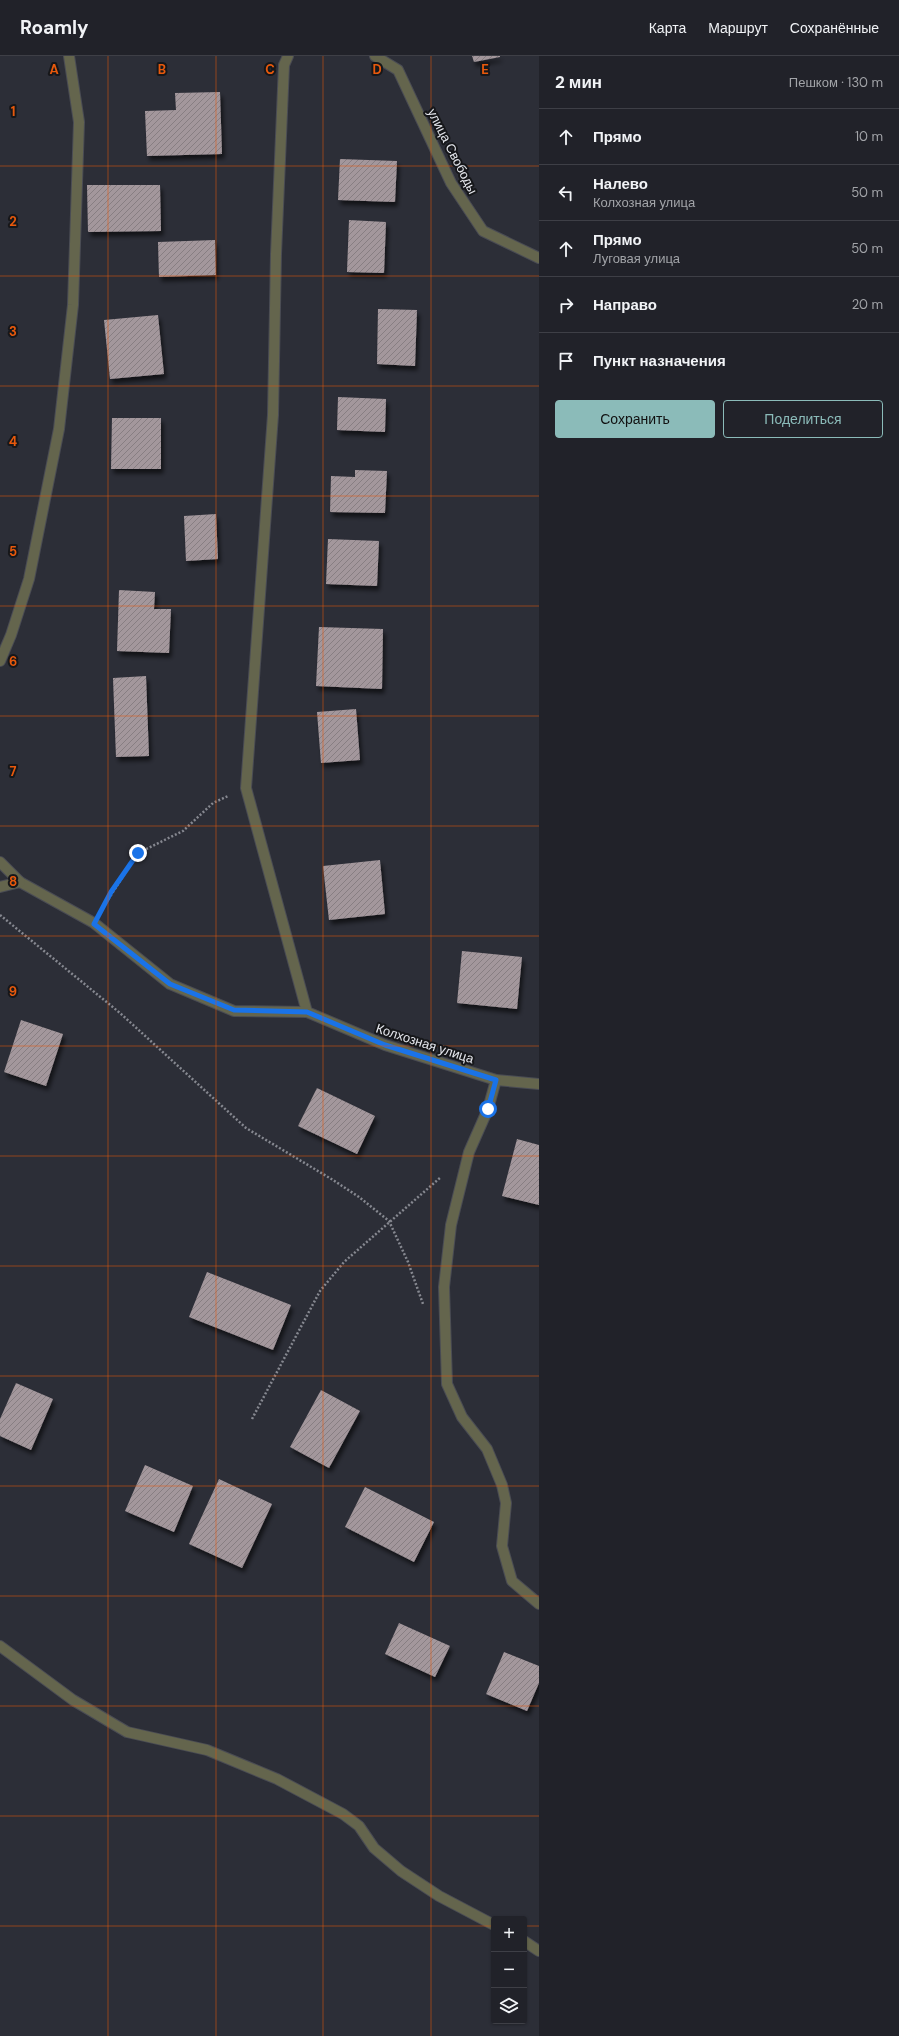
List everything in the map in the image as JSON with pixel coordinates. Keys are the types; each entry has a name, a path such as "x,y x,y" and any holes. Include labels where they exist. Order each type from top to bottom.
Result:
{"street":[{"path":"0,661 11,635 29,579 60,421 73,305 79,122 69,56"},
{"path":"0,862 20,882 94,924 170,984 234,1010 307,1012 246,788 273,415 276,254 284,65 288,56"},
{"name":"улица Свободы","path":"375,56 398,70 451,183 483,231 539,258"},
{"path":"0,887 20,882"},
{"name":"Колхозная улица","path":"307,1012 385,1045 496,1080 539,1084"},
{"path":"496,1080 488,1109 469,1152 451,1225 444,1287 447,1384 462,1417 487,1449 502,1485 506,1503 502,1546 512,1581 539,1604"},
{"path":"0,1646 73,1700 127,1732 207,1750 277,1779 343,1814 359,1826 374,1848 401,1871 440,1896 491,1923"},
{"path":"527,1944 539,1951"}],"path":[{"path":"94,924 111,892 138,853 183,831 213,803 246,788"},
{"path":"0,915 120,1013 246,1128 332,1180 389,1221 408,1262 425,1311"},
{"path":"252,1419 320,1291 344,1262 469,1152"}],"building":[{"path":"472,56 500,56 500,57 474,62"},
{"path":"220,92 222,154 147,156 145,111 176,110 175,93"},
{"path":"340,159 397,161 395,202 338,200"},
{"path":"87,185 160,185 161,231 88,232"},
{"path":"349,220 386,222 384,273 347,272"},
{"path":"215,240 216,275 159,277 158,242"},
{"path":"378,309 417,310 415,366 377,364"},
{"path":"158,315 164,374 110,379 104,320"},
{"path":"338,397 386,399 385,432 337,430"},
{"path":"112,418 161,418 161,469 111,469"},
{"path":"355,470 387,471 385,513 330,512 331,476 355,477"},
{"path":"216,514 218,559 186,561 184,516"},
{"path":"328,539 379,541 377,586 326,584"},
{"path":"119,590 155,592 154,609 171,609 169,653 117,651"},
{"path":"319,627 383,629 382,689 316,686"},
{"path":"146,676 149,756 116,757 113,678"},
{"path":"356,709 360,760 321,763 317,712"},
{"path":"380,860 385,914 329,920 323,866"},
{"path":"462,951 522,957 517,1009 457,1003"},
{"path":"21,1020 63,1034 46,1086 4,1072"},
{"path":"317,1088 375,1116 357,1154 298,1126"},
{"path":"517,1139 539,1145 539,1205 502,1196"},
{"path":"207,1272 291,1305 273,1350 189,1317"},
{"path":"16,1383 53,1399 31,1450 0,1436 0,1419"},
{"path":"321,1390 360,1411 329,1468 290,1447"},
{"path":"145,1465 193,1486 174,1532 125,1511"},
{"path":"219,1479 272,1504 242,1568 189,1544"},
{"path":"365,1487 434,1522 414,1562 345,1527"},
{"path":"399,1623 450,1646 435,1677 385,1654"},
{"path":"504,1652 539,1666 539,1683 527,1711 486,1694"}],"route":[{"path":"138,853 111,892 94,924 170,984 234,1010 307,1012 385,1045 496,1080 488,1109"}]}
